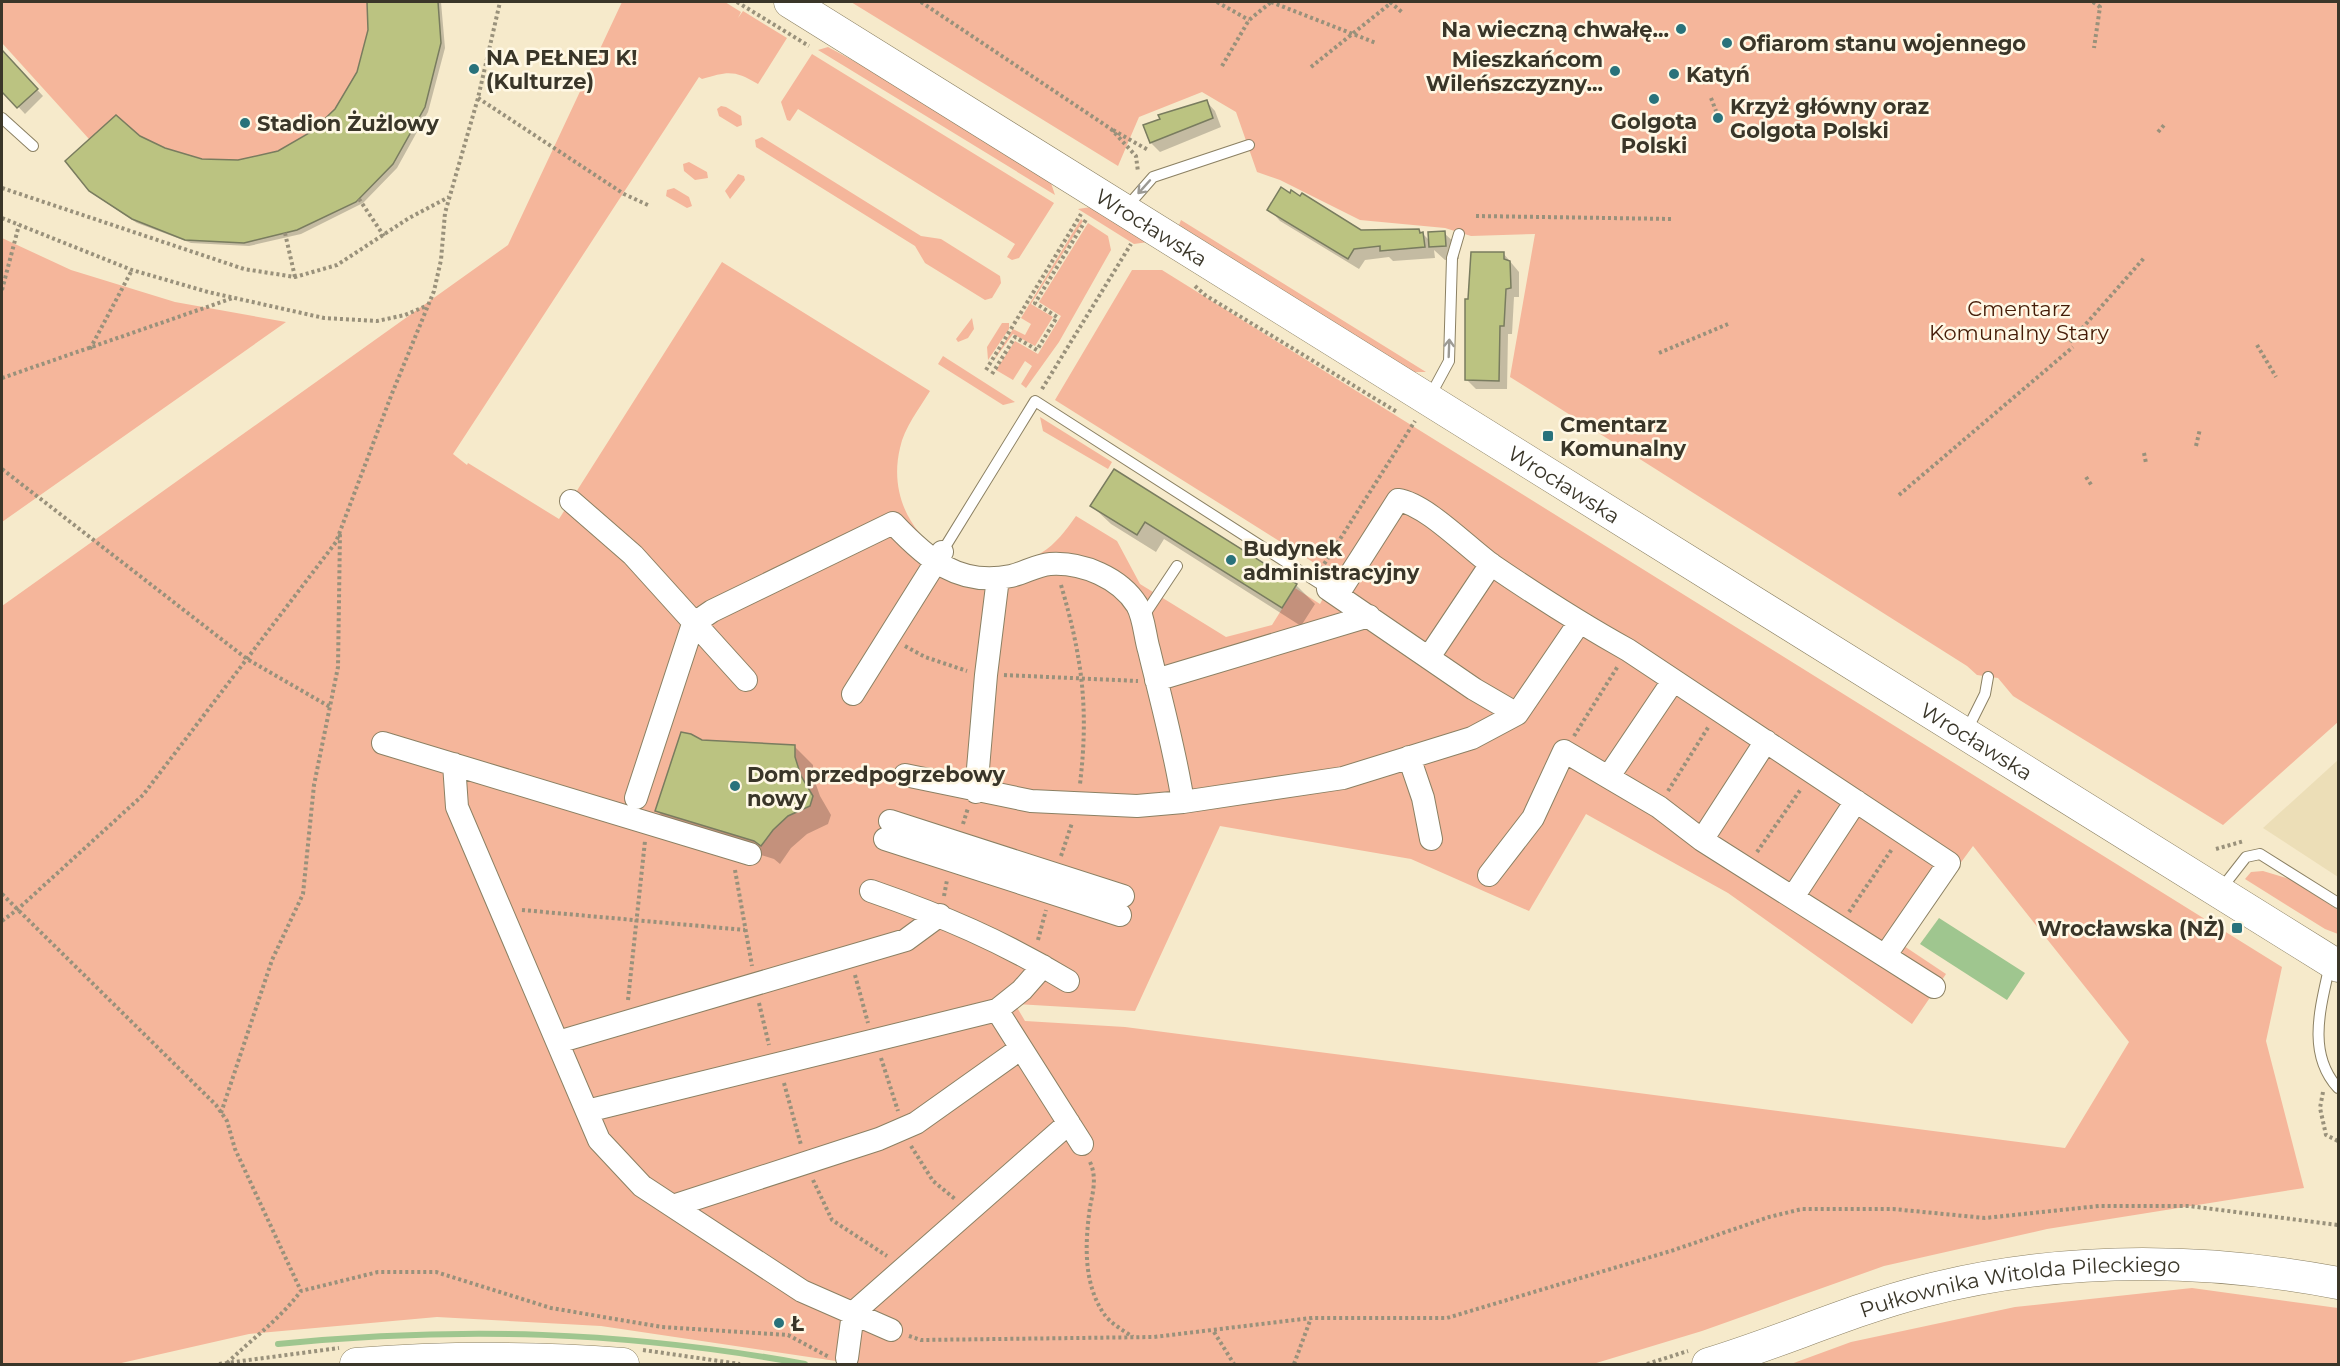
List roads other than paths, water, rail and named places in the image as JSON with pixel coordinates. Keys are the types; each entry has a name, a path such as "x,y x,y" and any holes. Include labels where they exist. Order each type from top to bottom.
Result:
{"main road":[{"name":"Wrocławska","path":"790,2 1132,200 1427,401 2334,963"},
{"name":"Pułkownika Witolda Pileckiego","path":"1708,1365 1924,1291 1992,1276 2046,1269 2145,1262 2201,1264 2338,1283"},
{"path":"356,1365 456,1357 554,1359 623,1365"}],"street":[{"path":"1517,714 1474,689 1327,588 1398,500 1445,527 1491,564 1580,623 1628,650 1949,863 1885,956"},
{"path":"571,501 633,555 746,680"},
{"path":"636,798 693,624 712,611 893,523 913,545 984,580 1054,564 1084,567 1117,583 1138,607 1178,769 1183,802"},
{"path":"853,694 887,638 944,560"},
{"path":"1429,657 1491,564"},
{"path":"975,792 998,578"},
{"path":"1156,680 1369,616"},
{"path":"905,775 975,792 1031,801 1137,806 1183,802 1343,778 1472,738 1517,714 1580,623"},
{"path":"1610,776 1673,681"},
{"path":"1702,840 1766,741"},
{"path":"383,743 741,851"},
{"path":"1489,875 1533,818 1564,752 1610,776 1659,807 1702,840 1934,987"},
{"path":"1409,757 1424,798 1431,838"},
{"path":"454,764 457,807 599,1140 618,1163 642,1186 802,1291 891,1330"},
{"path":"1793,897 1856,801"},
{"path":"887,830 1121,906"},
{"path":"871,891 940,915 989,936 1068,981"},
{"path":"558,1042 625,1023 757,993 906,940 940,915"},
{"path":"587,1111 997,1010 1022,990 1038,963"},
{"path":"997,1010 1082,1144"},
{"path":"673,1206 903,1129 916,1123 1020,1049"},
{"path":"841,1359 853,1313 1069,1123"}],"lane":[{"path":"2,118 33,146"},
{"path":"1132,200 1153,177 1249,145"},
{"path":"1427,401 1449,361 1452,258 1459,234"},
{"path":"944,560 1035,401 1327,588"},
{"path":"1141,620 1177,566"},
{"path":"1965,735 1985,694 1988,677"},
{"path":"2218,892 2246,857 2260,854 2338,903"},
{"path":"2334,963 2317,1045 2325,1070 2338,1088"}],"waterway":[{"path":"278,1344 412,1335 542,1335 672,1344 805,1364"}],"place":[{"name":"Na wieczną chwałę...","path":"1681,29"},
{"name":"Ofiarom stanu wojennego","path":"1727,43"},
{"name":"NA PEŁNEJ K! (Kulturze)","path":"474,69"},
{"name":"Mieszkańcom Wileńszczyzny...","path":"1615,71"},
{"name":"Katyń","path":"1674,74"},
{"name":"Golgota Polski","path":"1654,99"},
{"name":"Krzyż główny oraz Golgota Polski","path":"1718,118"},
{"name":"Stadion Żużlowy","path":"245,123"},
{"name":"Cmentarz Komunalny","path":"1548,436"},
{"name":"Budynek administracyjny","path":"1231,560"},
{"name":"Dom przedpogrzebowy nowy","path":"735,786"},
{"name":"Wrocławska (NŻ)","path":"2237,928"},
{"name":"Ł","path":"779,1323"}],"park label":[{"name":"Cmentarz Komunalny Stary","path":"2019,320"}]}
